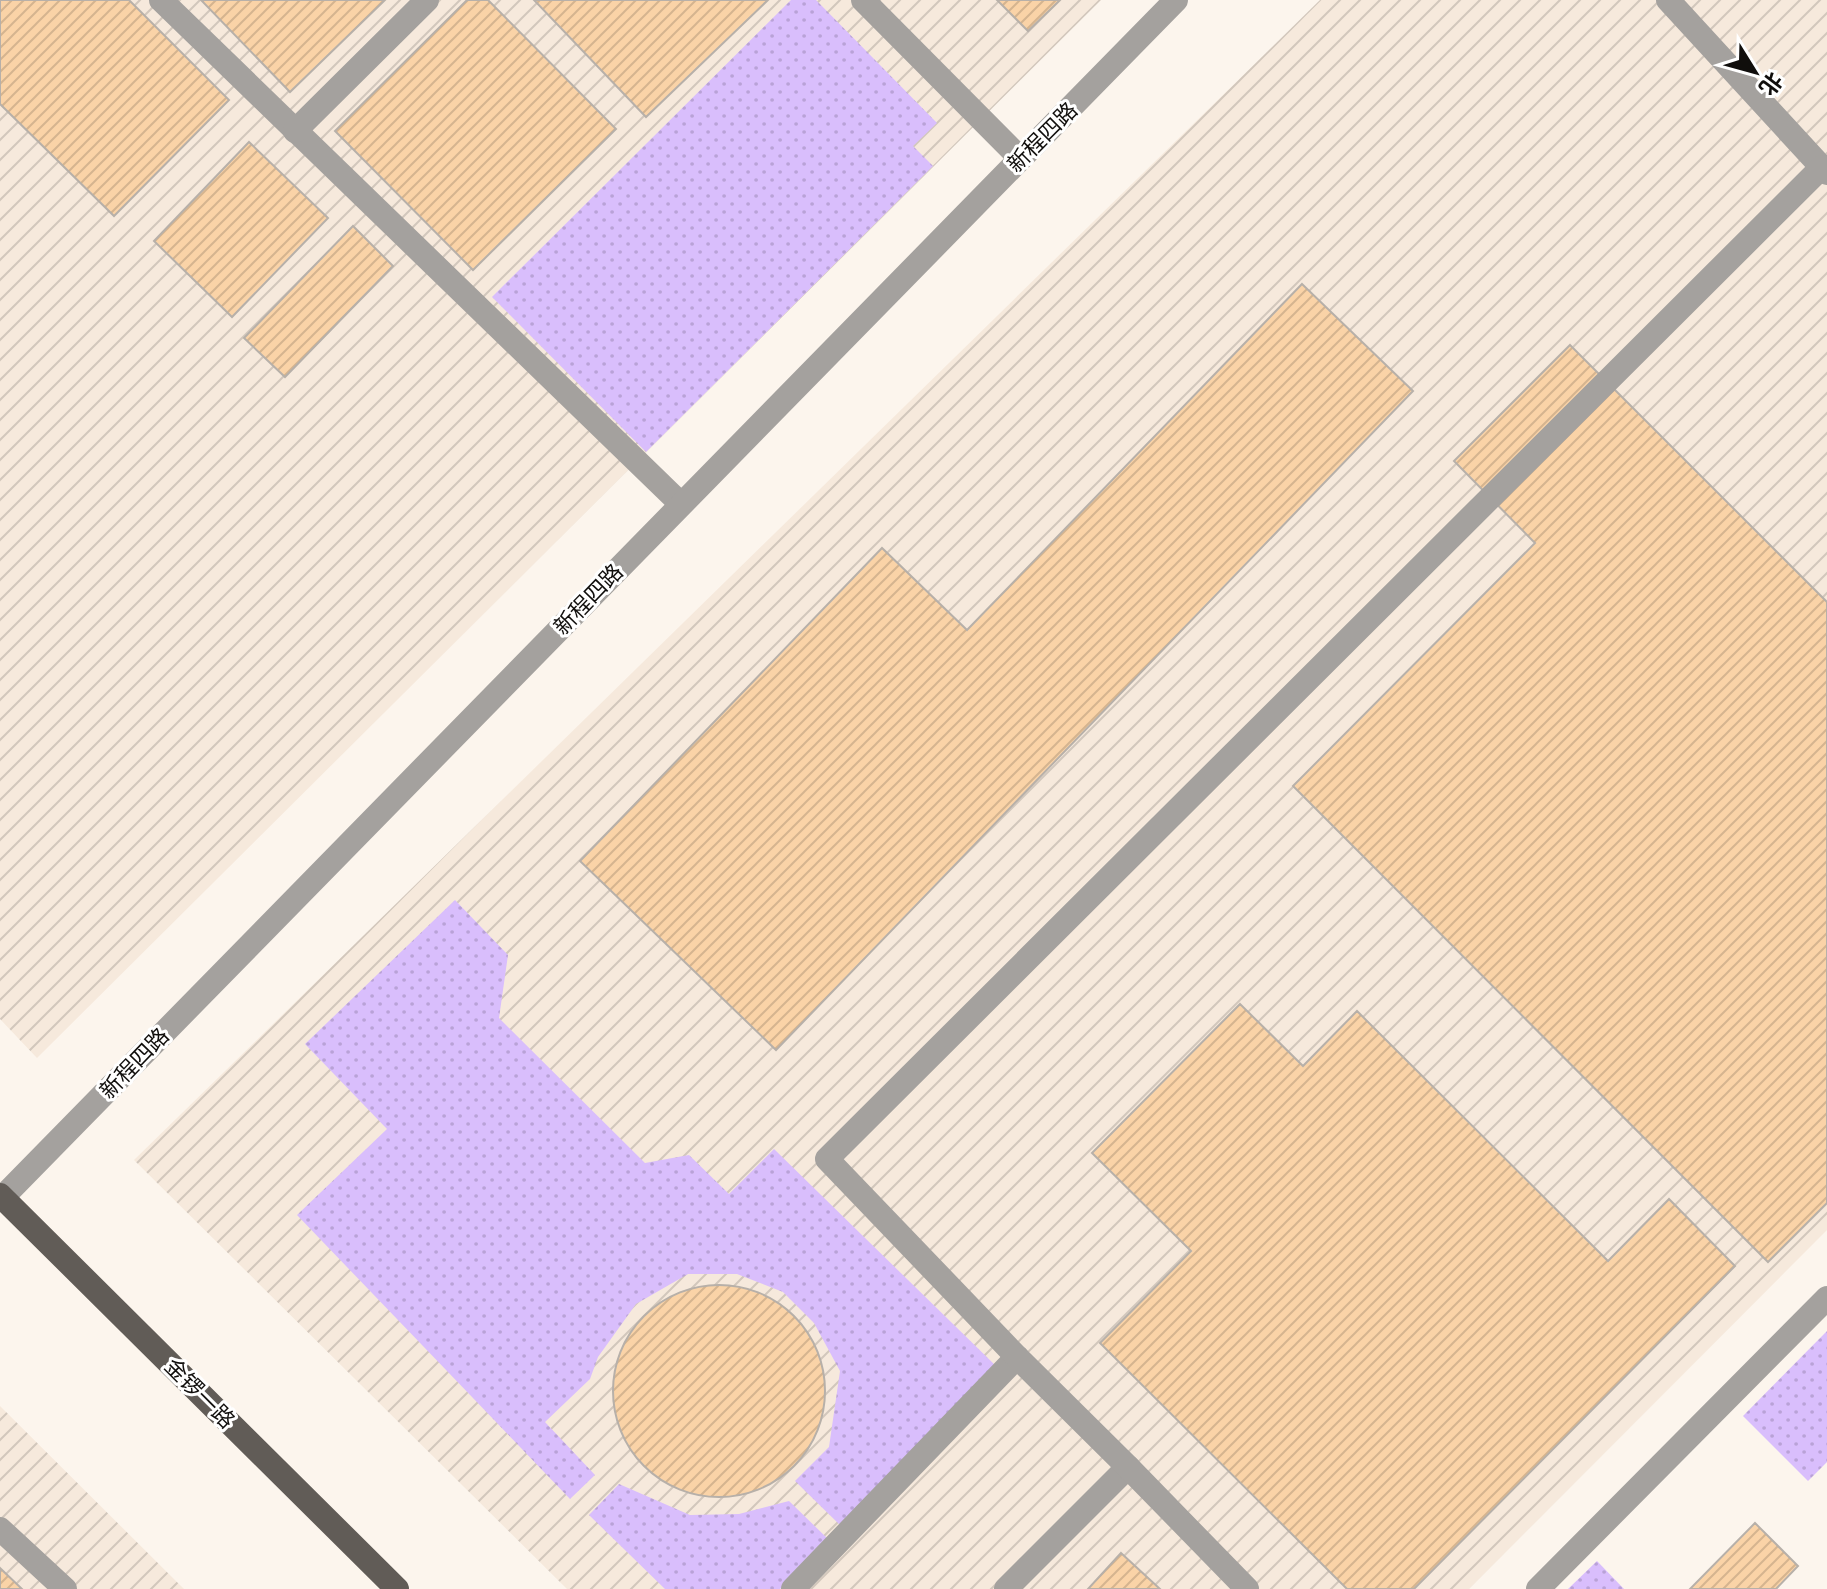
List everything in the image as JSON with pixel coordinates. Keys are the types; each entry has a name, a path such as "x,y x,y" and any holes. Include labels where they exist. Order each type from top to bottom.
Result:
{"main road":[{"name":"金锣一路","path":"1,1195 397,1589"}],"street":[{"path":"161,0 681,504"},
{"path":"295,131 427,0"},
{"path":"863,0 1020,158"},
{"name":"新程四路","path":"1,1195 1176,0"},
{"path":"1247,1589 1017,1357 827,1159 1824,170 1668,0"},
{"path":"1538,1589 1827,1298"},
{"path":"793,1589 1017,1357"},
{"path":"1006,1589 1128,1467"},
{"path":"0,1529 65,1589"}],"shaded area":[{"path":"0,0 1101,0 37,1058 0,1019"},
{"path":"791,0 816,0 937,123 913,146 933,166 646,452 492,297"},
{"path":"1320,0 1827,0 1827,1230 1469,1589 567,1589 134,1160"},
{"path":"455,900 508,955 499,1018 645,1163 689,1155 729,1194 774,1149 997,1367 842,1527 795,1481 829,1447 840,1371 814,1323 783,1292 737,1274 688,1274 636,1304 598,1357 590,1379 545,1422 595,1475 570,1499 297,1215 387,1129 305,1044"},
{"path":"1827,1331 1827,1462 1808,1481 1743,1416"},
{"path":"0,1406 184,1589 0,1589"},
{"path":"619,1484 690,1515 739,1514 789,1501 828,1539 780,1589 665,1589 589,1515"},
{"path":"1597,1561 1624,1589 1568,1589"}],"building":[{"path":"0,0 129,0 229,100 114,216 0,104"},
{"path":"201,0 385,0 290,92"},
{"path":"467,0 488,0 616,129 473,270 335,131"},
{"path":"534,0 768,0 646,117"},
{"path":"997,0 1060,0 1028,31"},
{"path":"249,142 328,218 232,317 154,241"},
{"path":"353,226 393,266 285,377 244,338"},
{"path":"1302,284 1413,391 776,1050 580,861 882,548 967,630"},
{"path":"1570,345 1827,602 1827,1203 1768,1262 1293,786 1535,543 1454,461"},
{"path":"1240,1004 1303,1066 1357,1011 1608,1261 1669,1199 1735,1266 1414,1589 1347,1589 1100,1343 1191,1251 1092,1153"},
{"path":"719,1285 760,1293 794,1316 817,1350 825,1391 817,1432 794,1466 760,1489 719,1497 678,1489 644,1466 621,1432 613,1391 621,1350 644,1316 678,1293"},
{"path":"1755,1523 1798,1566 1776,1589 1690,1589"},
{"path":"1121,1553 1160,1589 1088,1589"},
{"path":"0,1568 22,1589 0,1589"}]}
